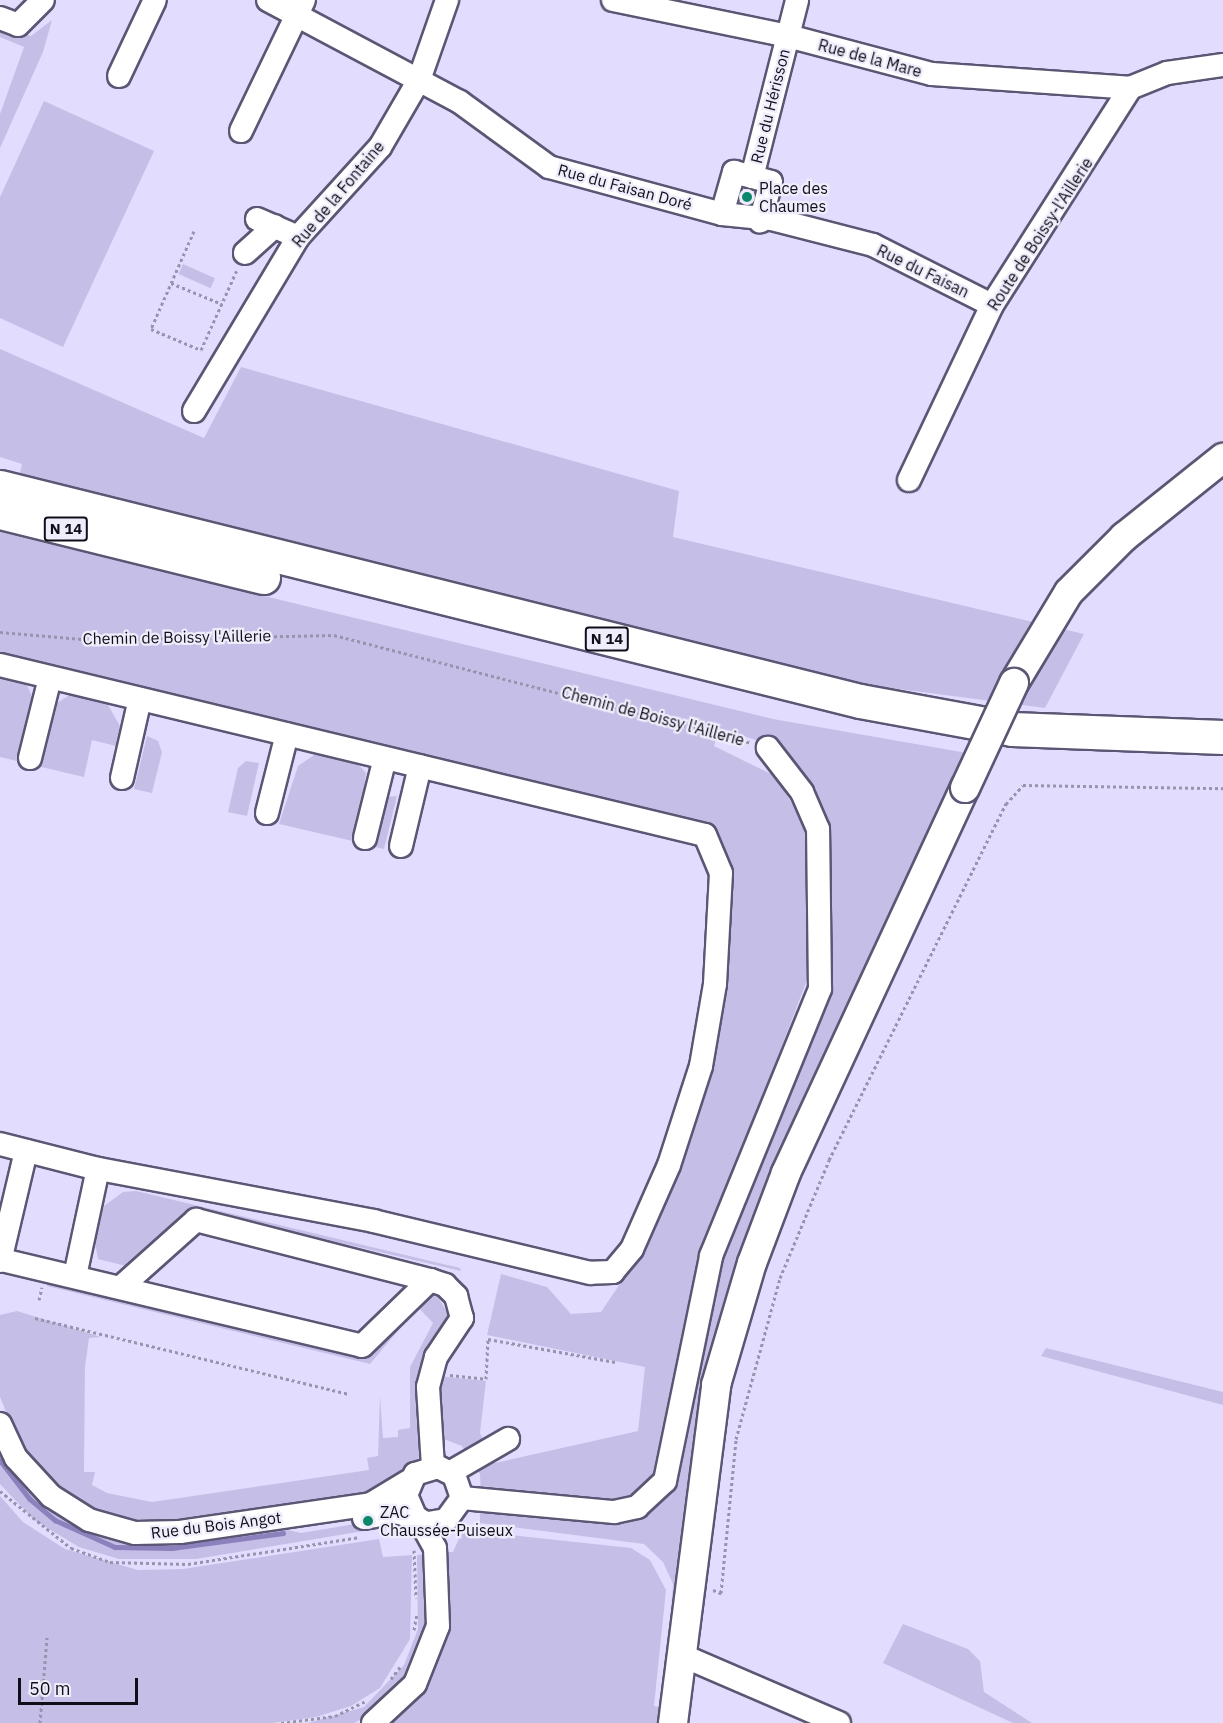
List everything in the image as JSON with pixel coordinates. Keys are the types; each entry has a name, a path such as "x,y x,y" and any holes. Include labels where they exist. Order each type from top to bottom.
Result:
{"highway":[{"name":"N 14","path":"0,487 860,701 1012,729 1223,737"},
{"name":"N 14","path":"0,512 852,720 1005,747 1223,759"}],"main road":[{"path":"673,1723 716,1385 752,1263 786,1173 1014,684 1076,585 1124,537 1223,458"}],"street":[{"path":"0,18 18,26 42,0"},
{"path":"119,76 156,0"},
{"name":"Rue du Faisan Doré","path":"268,0 302,7 419,80 460,102 549,167 718,212"},
{"name":"Rue de la Fontaine","path":"195,411 298,237 380,147 419,80 447,0"},
{"name":"Rue de la Mare","path":"613,0 788,36 932,74 1130,88"},
{"name":"Rue du Hérisson","path":"752,177 797,0"},
{"path":"241,131 302,7"},
{"path":"1130,88 1167,73 1223,65"},
{"name":"Route de Boissy-l'Aillerie","path":"909,480 992,305 1130,88"},
{"name":"Rue du Hérisson","path":"718,212 734,172 771,182 760,222"},
{"name":"Rue du Faisan","path":"718,212 760,222 772,219 873,245 992,305"},
{"path":"245,253 266,222 298,237"},
{"path":"0,665 705,835 717,850 721,873 718,943 701,1066 669,1165 621,1267 603,1275 374,1221 98,1170 0,1144"},
{"path":"30,758 50,678"},
{"path":"122,778 140,699"},
{"path":"267,813 286,734"},
{"path":"279,1518 306,1526 397,1512 437,1523 458,1506 614,1512 656,1494 671,1462 711,1256 820,989 818,829 802,792 768,748"},
{"path":"365,838 385,758"},
{"path":"401,846 420,766"},
{"path":"26,1150 1,1261 75,1276 362,1346 430,1280"},
{"path":"75,1276 98,1170"},
{"path":"121,1287 196,1220 430,1280 456,1296 462,1318 431,1372 430,1438 458,1506"},
{"name":"Rue du Bois Angot","path":"0,1424 16,1458 39,1486 75,1514 105,1526 166,1534 279,1518 371,1504 409,1481"},
{"path":"373,1723 405,1696 430,1657 439,1610 417,1518 406,1500 409,1481 442,1470 508,1439"},
{"name":"Rue du Bois Angot","path":"371,1504 417,1518"},
{"path":"424,1548 458,1506"},
{"path":"681,1655 839,1723"}],"path":[{"path":"194,231 151,329 201,350 245,253"},
{"path":"171,283 222,304"},
{"name":"Chemin de Boissy l'Aillerie","path":"0,632 94,640 334,635 658,715 768,748"},
{"path":"691,1581 721,1593 736,1439 780,1278 829,1160 1006,804 1023,785 1223,788"},
{"path":"35,1318 349,1394"},
{"path":"442,1374 486,1379 488,1339 615,1362"},
{"path":"412,1642 424,1548"},
{"path":"40,1723 48,1637"},
{"path":"387,1684 405,1658"},
{"path":"281,1723 335,1716 374,1696"}],"shaded area":[{"path":"52,20 43,52 0,148 0,114 24,47 0,37 0,25 31,36"},
{"path":"44,101 154,151 63,347 0,318 0,197"},
{"path":"183,264 215,278 210,288 179,274"},
{"path":"0,349 204,438 241,367 679,491 673,537 1084,634 1045,708 837,681 20,473 22,464 0,457"},
{"path":"0,532 773,719 967,753 734,1271 700,1429 673,1662 667,1662 673,1584 663,1562 644,1544 480,1523 480,1506 614,1517 650,1505 673,1478 717,1260 821,997 821,827 802,785 768,744 719,728 714,746 775,776 802,820 808,846 809,975 710,1233 666,1467 648,1493 617,1506 481,1495 480,1474 462,1446 441,1438 439,1376 486,1381 480,1433 495,1463 638,1431 645,1367 487,1335 501,1274 547,1287 571,1314 601,1312 640,1254 668,1196 705,1082 722,992 727,875 721,840 709,828 0,658"},
{"path":"0,673 27,685 35,703 21,762 0,757"},
{"path":"74,692 104,698 120,726 116,746 92,740 84,777 37,766 51,707"},
{"path":"147,736 158,741 162,752 152,793 134,789"},
{"path":"317,753 355,761 366,773 357,842 279,824 298,766"},
{"path":"246,761 259,763 247,816 228,812 238,768"},
{"path":"397,796 384,849 371,846 384,797"},
{"path":"136,1191 460,1268 461,1271 199,1210 183,1217 134,1268 98,1259 95,1243 104,1206 123,1192"},
{"path":"49,1280 358,1354 429,1295 438,1297 448,1314 420,1371 421,1453 413,1466 372,1494 152,1526 103,1517 56,1490 22,1450 0,1397 0,1315 17,1311 101,1337 89,1338 85,1367 84,1472 95,1472 92,1485 107,1493 152,1502 369,1470 367,1458 378,1456 380,1396 383,1438 398,1437 398,1430 410,1428 410,1367 433,1323 418,1307 370,1364 47,1286"},
{"path":"1046,1348 1223,1392 1223,1405 1041,1356"},
{"path":"0,1446 86,1529 274,1527 301,1533 385,1519 412,1523 196,1559 119,1559 79,1547 34,1520 0,1484"},
{"path":"0,1496 23,1522 65,1549 138,1570 183,1569 379,1539 383,1557 412,1555 410,1639 380,1688 351,1706 316,1717 272,1723 0,1723"},
{"path":"474,1531 631,1548 650,1560 666,1590 654,1706 667,1708 666,1723 389,1723 433,1672 446,1626 445,1552 453,1552 461,1534"},
{"path":"427,1554 430,1617 410,1674 369,1715 354,1723 308,1723 364,1707 404,1665 418,1629 417,1555"},
{"path":"903,1624 968,1649 980,1661 984,1692 1032,1723 1013,1723 883,1663"}],"waterway":[{"path":"0,1460 30,1499 55,1520 115,1547 172,1548 283,1533"}],"place":[{"name":"Place des Chaumes","path":"747,197"},
{"name":"ZAC Chaussée-Puiseux","path":"368,1521"}]}
